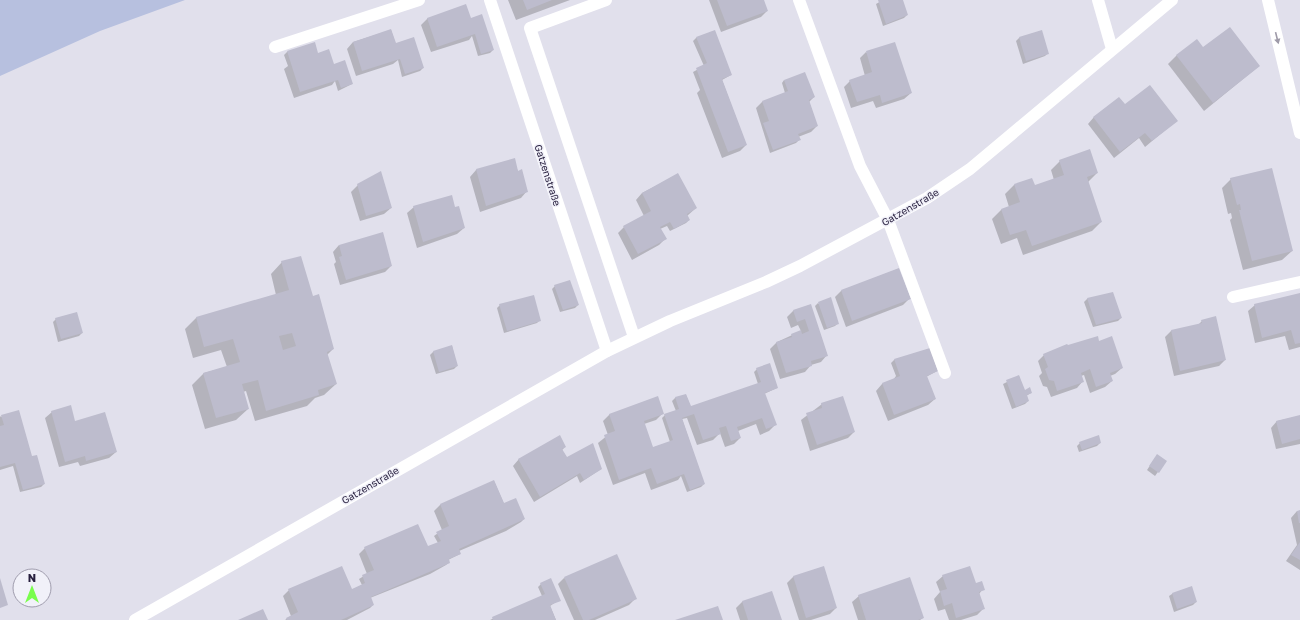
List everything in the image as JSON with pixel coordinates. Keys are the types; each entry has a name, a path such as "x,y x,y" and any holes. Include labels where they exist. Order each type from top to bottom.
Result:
{"street":[{"path":"275,47 419,0"},
{"name":"Gatzenstraße","path":"490,0 607,351"},
{"path":"606,0 530,28 634,337"},
{"path":"799,0 860,166 888,220 945,373"},
{"path":"1098,0 1112,49"},
{"name":"Gatzenstraße","path":"135,620 607,351 634,337 766,282 928,198 970,170 1172,0"},
{"path":"1268,0 1300,133"},
{"path":"1233,297 1300,282"}],"shaded area":[{"path":"0,0 185,0 100,31 0,76"}],"building":[{"path":"523,0 552,0 527,10"},
{"path":"717,0 764,0 768,11 727,26"},
{"path":"878,0 903,0 908,15 886,24"},
{"path":"466,4 471,18 482,14 494,50 481,54 475,34 437,47 427,18"},
{"path":"1230,27 1260,66 1213,103 1176,55 1197,39 1203,47"},
{"path":"391,29 396,43 414,37 424,68 405,74 400,59 362,71 353,42"},
{"path":"715,30 732,75 722,79 747,145 728,152 696,68 707,63 696,37"},
{"path":"1042,30 1049,54 1026,61 1019,37"},
{"path":"315,42 318,53 329,49 334,64 345,60 353,84 341,88 338,80 300,92 287,51"},
{"path":"895,42 912,93 882,103 880,95 857,102 849,80 872,72 866,51"},
{"path":"805,72 815,97 809,100 818,126 798,134 801,140 773,150 763,123 769,121 762,101 788,91 784,80"},
{"path":"1150,85 1178,121 1152,141 1145,133 1120,152 1093,117 1119,97 1125,104"},
{"path":"1090,149 1098,173 1087,177 1102,222 1032,246 1026,230 1010,235 1001,209 1020,202 1014,184 1032,178 1035,185 1064,175 1059,160"},
{"path":"515,158 518,171 522,169 528,192 486,206 476,169"},
{"path":"1272,168 1293,251 1252,261 1239,210 1241,210 1240,204 1237,205 1230,178"},
{"path":"381,171 392,208 366,216 357,184"},
{"path":"678,173 697,208 687,214 690,220 674,229 670,222 660,227 667,239 638,254 623,226 651,211 642,193"},
{"path":"452,195 455,207 459,206 465,228 423,242 413,206"},
{"path":"383,232 392,266 346,280 339,257 342,256 339,245"},
{"path":"301,256 313,296 319,294 334,349 327,352 337,384 318,390 319,395 266,411 258,380 242,384 249,409 216,418 203,373 240,362 233,339 204,347 196,317 289,290 281,261","holes":["292,333 296,346 283,350 279,336"]},
{"path":"899,268 911,299 852,321 841,290"},
{"path":"570,280 579,305 563,310 554,285"},
{"path":"1113,292 1122,318 1096,325 1087,298"},
{"path":"1300,293 1300,343 1295,344 1291,330 1262,338 1254,304"},
{"path":"534,295 541,321 507,331 499,304"},
{"path":"831,297 839,324 827,328 818,302"},
{"path":"811,304 828,356 811,361 812,366 786,373 776,342 792,337 791,334 801,330 802,334 809,331 805,319 797,322 793,310"},
{"path":"77,312 83,333 61,339 55,318"},
{"path":"1216,316 1226,360 1180,371 1171,330 1202,323 1201,320"},
{"path":"1098,336 1099,341 1112,336 1123,368 1110,373 1113,381 1096,387 1090,369 1081,373 1084,382 1057,391 1054,381 1049,380 1045,369 1048,367 1043,354 1067,344 1068,345"},
{"path":"452,345 458,366 439,372 433,351"},
{"path":"930,348 938,371 927,376 936,399 894,415 882,383 900,376 894,359"},
{"path":"770,363 778,388 765,393 777,425 766,429 762,418 737,427 741,438 731,441 726,426 719,428 721,434 703,440 694,414 682,418 705,484 690,490 684,474 657,484 651,468 619,480 604,435 615,431 609,414 658,396 664,414 679,409 675,397 686,394 691,406 761,382 756,368","holes":["664,414 673,440 653,447 644,421"]},
{"path":"1019,375 1025,390 1030,387 1032,393 1027,395 1029,401 1016,407 1006,380"},
{"path":"843,396 855,432 817,445 806,413 822,408 821,403"},
{"path":"71,405 75,421 105,412 117,452 86,461 85,456 65,462 51,411"},
{"path":"19,410 32,456 37,455 45,484 23,490 15,463 0,467 0,426 4,425 1,415"},
{"path":"1300,415 1300,439 1282,444 1276,421"},
{"path":"560,435 566,447 562,449 567,457 593,443 602,469 584,480 580,473 540,497 518,459"},
{"path":"1099,435 1101,443 1082,450 1079,442"},
{"path":"1157,454 1167,461 1159,473 1149,466"},
{"path":"494,480 504,503 516,498 525,519 459,549 461,554 449,559 450,563 371,597 374,605 341,620 287,620 286,618 298,612 288,589 342,566 352,589 365,583 362,575 374,570 364,547 418,524 428,546 441,541 436,532 449,526 440,504"},
{"path":"1300,510 1300,523 1299,523 1297,511"},
{"path":"1300,542 1300,560 1291,555"},
{"path":"617,554 637,599 589,620 583,620 564,577"},
{"path":"824,566 837,608 806,618 793,576"},
{"path":"970,566 976,583 982,581 985,590 979,592 985,609 956,618 952,603 944,606 940,591 947,589 942,575"},
{"path":"910,577 924,618 918,620 866,620 858,595"},
{"path":"0,578 8,605 0,608"},
{"path":"551,578 561,601 550,605 556,620 493,620 492,617 545,594 540,583"},
{"path":"1192,586 1197,602 1177,609 1172,593"},
{"path":"772,591 782,620 748,620 742,601"},
{"path":"718,606 723,620 675,620"},
{"path":"263,609 268,620 238,620"}]}
